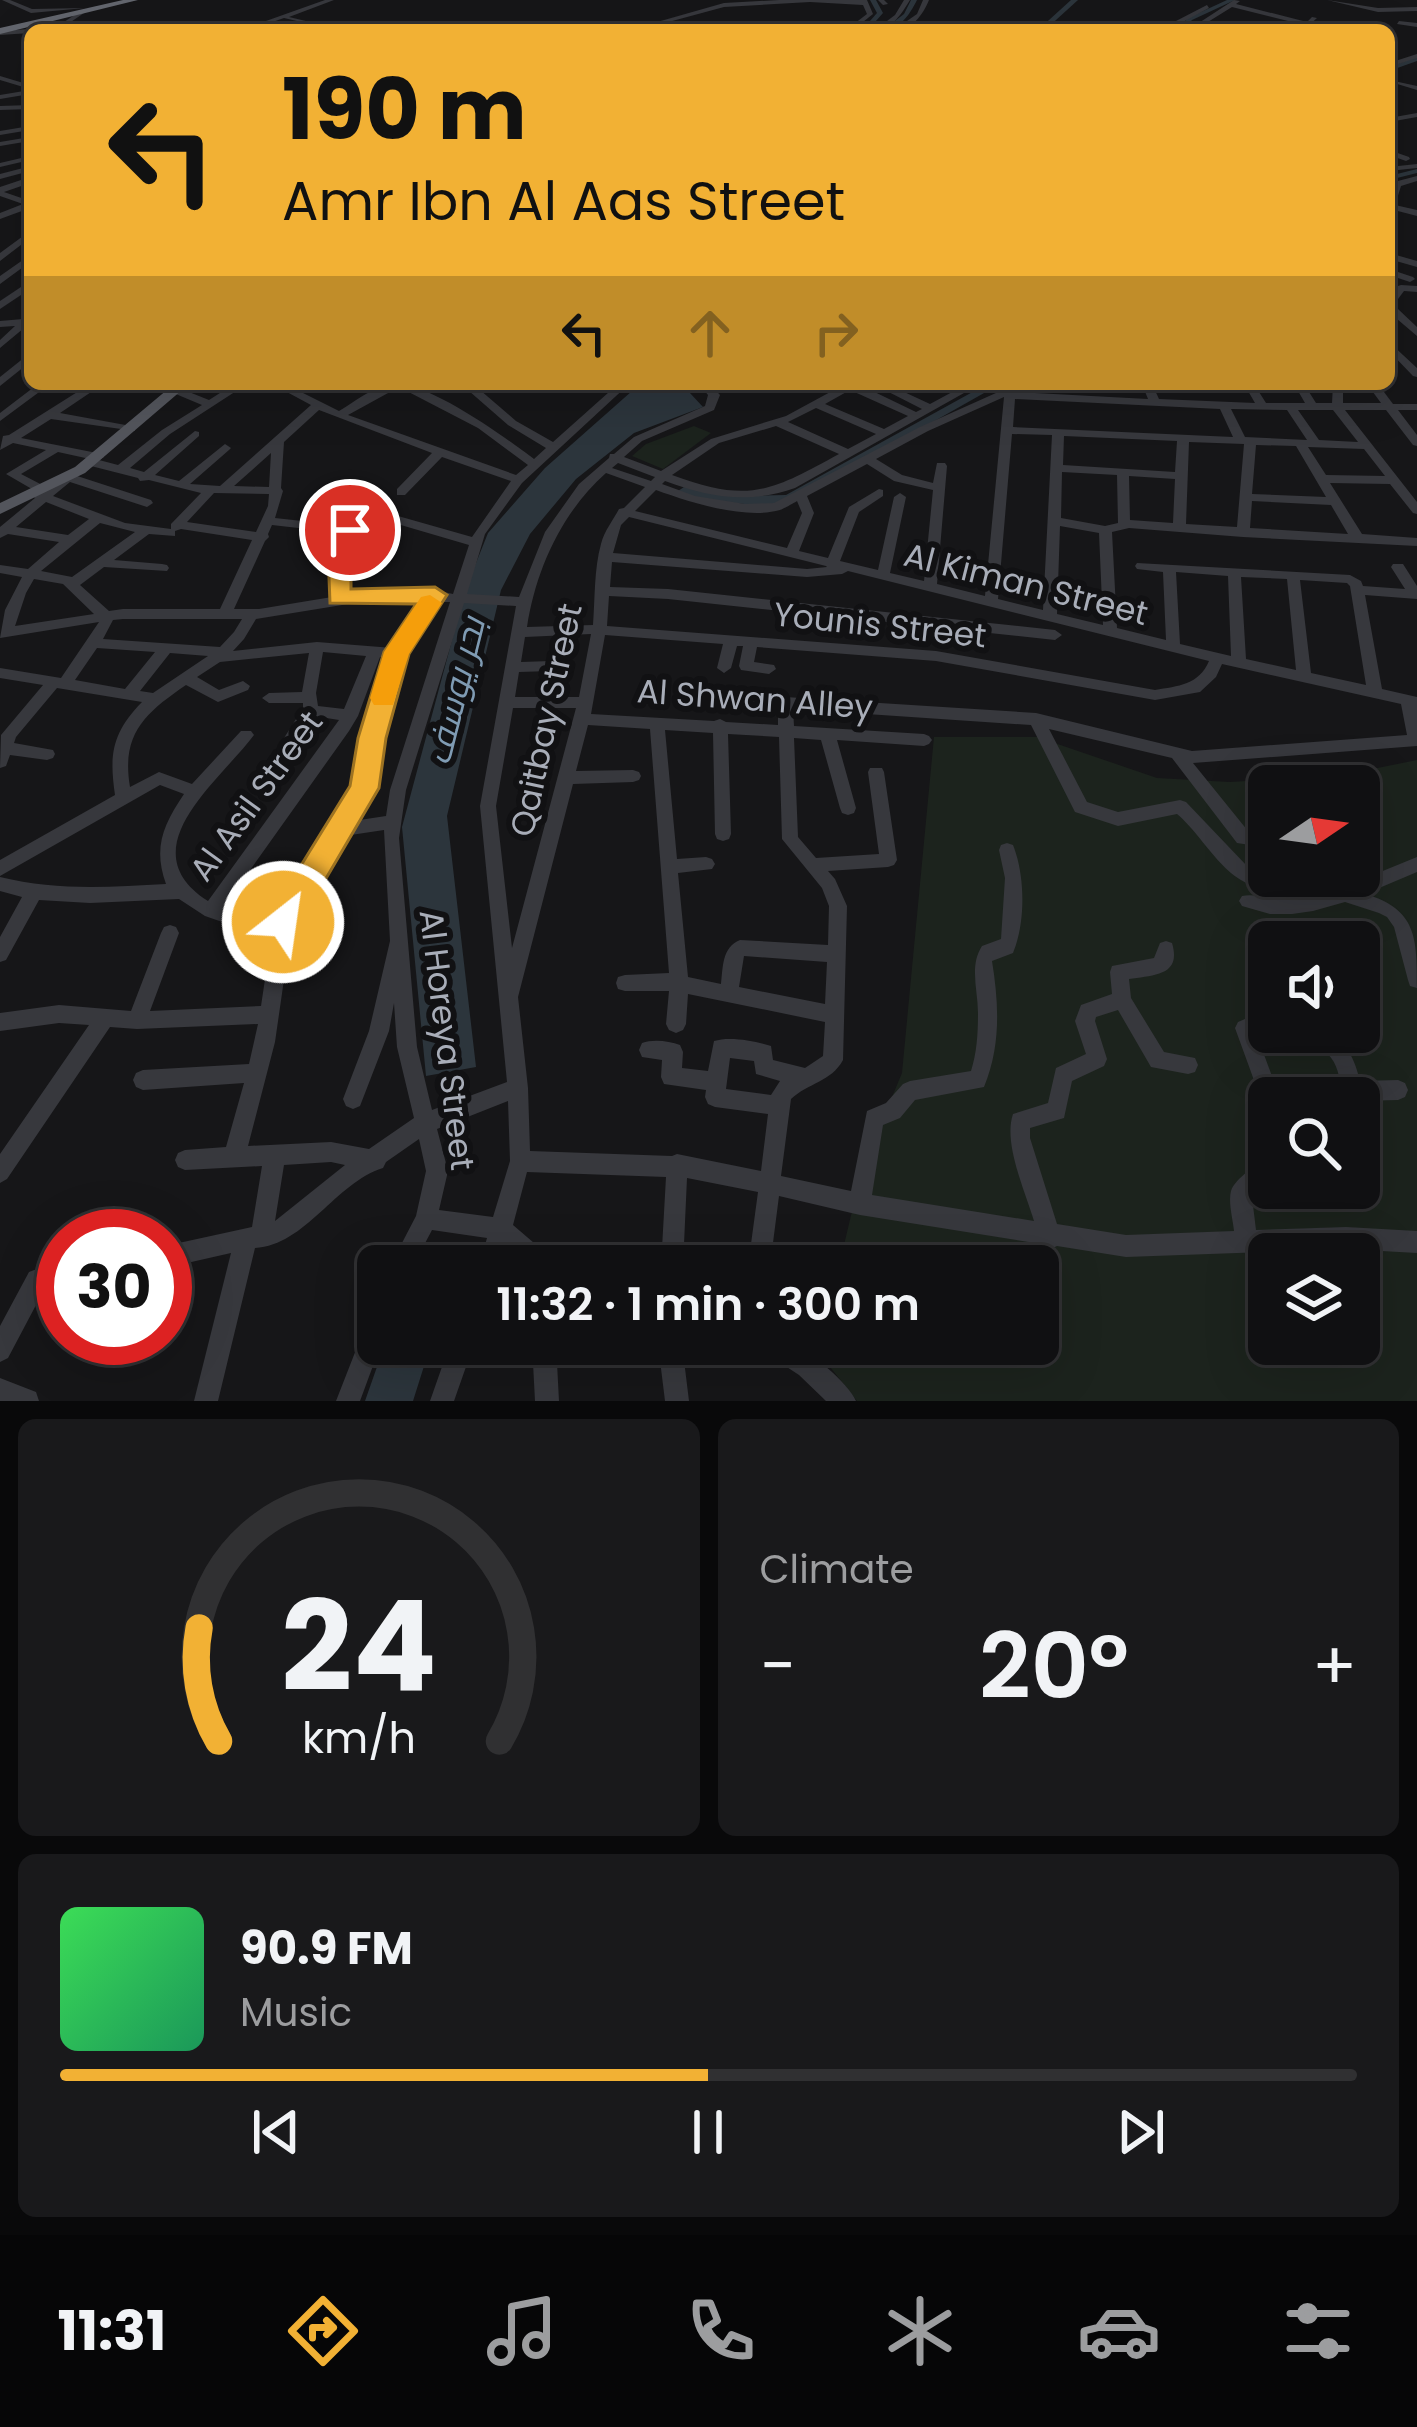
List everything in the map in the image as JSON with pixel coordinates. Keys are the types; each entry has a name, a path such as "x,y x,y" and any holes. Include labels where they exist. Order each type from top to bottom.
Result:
{"highway":[{"path":"82,10 115,0"},
{"path":"0,29 134,0"}],"main road":[{"path":"3,504 42,494 68,477 176,390"}],"street":[{"path":"5,0 39,11 82,10"},
{"path":"262,24 326,0"},
{"path":"906,24 920,15 926,0"},
{"path":"1177,24 1220,0"},
{"path":"1332,0 1417,13"},
{"path":"1376,0 1389,0 1417,13"},
{"path":"656,24 724,7 906,2"},
{"path":"884,24 906,2"},
{"path":"1200,24 1235,2 1282,20 1308,24 1314,18"},
{"path":"1315,2 1357,6"},
{"path":"0,29 16,15 14,6"},
{"path":"667,24 724,7"},
{"path":"64,24 82,10"},
{"path":"1376,18 1417,13"},
{"path":"1399,23 1417,13"},
{"path":"284,17 312,24"},
{"path":"297,24 304,22"},
{"path":"1396,82 1415,86"},
{"path":"0,154 24,130"},
{"path":"1395,154 1406,159"},
{"path":"0,261 24,239"},
{"path":"0,345 24,323"},
{"path":"1395,351 1417,374"},
{"path":"0,383 24,361"},
{"path":"0,418 37,390"},
{"path":"3,440 89,390"},
{"path":"187,390 210,404"},
{"path":"120,470 232,390"},
{"path":"289,390 339,415 518,480"},
{"path":"339,415 387,390"},
{"path":"411,390 487,429 534,464"},
{"path":"473,390 512,423 553,447"},
{"name":"Al Horeya Street","path":"412,1245 426,1219 437,1171 410,1067 392,822 475,542 518,480 617,390"},
{"path":"498,1245 520,1161 518,1088 488,815 518,632 518,602 551,532 608,462 638,439 702,412 715,402 708,390"},
{"name":"Qaitbay Street","path":"507,1004 584,711 610,535 623,512 657,481 734,433 777,422 844,390"},
{"path":"862,390 916,416"},
{"path":"891,390 930,408"},
{"path":"657,481 755,495 784,489 957,390"},
{"path":"608,462 755,509 802,498 924,430 1013,390"},
{"path":"1149,390 1155,404"},
{"path":"1253,390 1262,406"},
{"path":"1303,390 1312,407"},
{"path":"1338,390 1337,407 1417,510"},
{"path":"1376,390 1417,443"},
{"path":"1005,394 1155,404 1417,407"},
{"path":"991,603 1008,430 1005,394"},
{"path":"170,534 318,405"},
{"path":"818,405 884,433"},
{"path":"1224,406 1245,441 1243,533"},
{"path":"1292,406 1316,444"},
{"path":"702,412 734,433"},
{"path":"50,415 131,430"},
{"path":"777,422 848,453"},
{"path":"1008,430 1367,446"},
{"path":"1050,617 1058,432"},
{"path":"144,478 194,434"},
{"path":"1179,528 1184,438"},
{"path":"3,440 58,447 173,485 277,491"},
{"path":"224,615 270,521 277,491 278,440"},
{"path":"1300,443 1358,539"},
{"path":"58,447 13,473 42,494 97,519 144,532 263,537"},
{"path":"68,477 143,507 225,448"},
{"path":"400,492 440,452"},
{"path":"871,461 898,478 938,487"},
{"path":"931,587 941,466"},
{"path":"1057,468 1182,476"},
{"path":"1123,472 1124,524"},
{"path":"1322,479 1394,480"},
{"path":"606,556 807,573 840,566 851,512 879,493"},
{"path":"3,532 42,494"},
{"path":"1246,496 1335,501"},
{"path":"883,577 900,497"},
{"path":"791,554 808,514 802,498"},
{"name":"Al Kiman Street","path":"623,512 1217,658 1413,701"},
{"path":"97,519 28,572 6,606 3,633 104,615 251,615 339,598 435,595 518,602"},
{"path":"398,520 475,542"},
{"path":"270,521 388,534"},
{"path":"1054,521 1105,530 1124,524 1417,542"},
{"path":"339,598 340,552 350,530"},
{"path":"1105,530 1110,632"},
{"path":"3,532 71,540"},
{"path":"73,583 144,532"},
{"path":"103,563 162,568"},
{"path":"1142,566 1347,578 1357,590 1376,693"},
{"path":"1398,567 1416,594"},
{"path":"1168,568 1173,647"},
{"path":"0,569 73,583 107,622 95,643 10,735 3,755 47,754"},
{"path":"1234,571 1240,663"},
{"path":"1293,574 1304,677"},
{"path":"1357,590 1416,594"},
{"path":"603,591 1054,635"},
{"path":"235,1154 270,1016 279,934 294,900 340,830 368,776 372,738 397,652 435,595"},
{"path":"124,798 119,752 154,699 221,654 242,634 251,615"},
{"name":"Younis Street","path":"518,632 599,631 959,659 1154,695 1195,688 1211,673 1217,658"},
{"path":"724,668 731,641"},
{"path":"751,642 746,666 769,669"},
{"path":"95,643 221,654 317,647 397,652"},
{"path":"128,695 167,647"},
{"path":"266,780 310,704 317,647"},
{"name":"Al Asil Street","path":"212,909 350,716 375,650"},
{"path":"512,667 551,666"},
{"path":"0,673 154,699"},
{"path":"184,677 218,697 243,686"},
{"path":"704,694 1036,719 1179,756 1275,754 1417,740 1413,701"},
{"name":"Al Shwan Alley","path":"506,702 657,722 924,740"},
{"path":"762,1245 785,1088 833,1060 838,906 829,884 790,838 784,703"},
{"path":"270,704 310,704 350,716"},
{"path":"1036,719 1081,806 1118,819 1180,807 1212,848 1248,874"},
{"path":"657,722 680,984 676,1024"},
{"path":"720,725 723,834"},
{"path":"246,735 194,791 169,841 169,868 182,891 212,909 279,934"},
{"path":"828,735 848,808"},
{"path":"1179,756 1243,838 1248,838"},
{"path":"812,865 888,860 876,772"},
{"path":"565,778 633,776"},
{"path":"0,869 161,778 194,791"},
{"path":"340,830 392,822"},
{"path":"860,1204 874,1118 892,1111 910,1091 977,1080 986,1064 984,1022 990,1004 983,960 988,952 1007,947 1010,939 1014,878 1007,850"},
{"path":"669,867 706,864"},
{"path":"1380,879 1417,864"},
{"path":"0,884 33,894 88,899 182,891"},
{"path":"0,953 33,894"},
{"path":"1248,901 1291,910 1334,897"},
{"path":"1351,897 1387,904 1397,911 1408,932 1417,980"},
{"path":"137,1020 170,933"},
{"path":"352,1099 379,1031 399,936"},
{"path":"729,994 734,955 740,948 837,954"},
{"path":"1166,949 1160,966 1119,972 1123,1000 1158,1060 1188,1065"},
{"path":"625,983 680,984 834,1015"},
{"path":"1050,1238 1020,1138 1020,1121 1057,1111 1063,1075 1097,1059 1085,1021 1088,1011 1123,1000"},
{"path":"0,1022 59,1014 137,1020 270,1016"},
{"path":"0,1172 104,1019"},
{"path":"1245,1028 1262,1077"},
{"path":"779,1106 716,1097 721,1048 764,1053 763,1066 808,1078"},
{"path":"649,1050 673,1052 671,1077 717,1081"},
{"path":"143,1080 257,1073"},
{"path":"192,1252 279,1232 333,1186 425,1124 518,1088"},
{"path":"1380,1092 1398,1090"},
{"path":"184,1160 331,1152 376,1161"},
{"path":"206,1401 274,1154"},
{"path":"520,1161 677,1166 772,1180 860,1204 1050,1238 1126,1246 1417,1242"},
{"path":"673,1245 677,1166"},
{"path":"1246,1241 1241,1193 1248,1187"},
{"path":"426,1219 503,1230 524,1245"},
{"path":"0,1350 36,1282"},
{"path":"348,1401 362,1365"},
{"path":"442,1401 455,1365"},
{"path":"545,1365 547,1401"},
{"path":"672,1365 676,1401"},
{"path":"804,1365 844,1401"},
{"path":"0,1390 26,1401"}],"shaded area":[{"path":"694,426 711,433 663,469 632,456 646,444"},
{"path":"934,737 1037,737 1157,778 1248,781 1248,897 1380,897 1380,768 1417,760 1417,1401 857,1401 828,1365 1059,1365 1059,1245 844,1245 862,1169 902,1073"}],"water":[{"path":"683,390 703,407 634,433 576,479 530,534 501,590 447,816 476,1067 426,1076 402,827 466,588 488,533 545,468 632,391"},
{"path":"378,1365 424,1365 413,1401 365,1401"}],"waterway":[{"path":"870,24 880,13 873,0"},
{"path":"894,24 907,15 914,0"},
{"path":"1048,24 1075,0"},
{"name":"بحر يوسف","path":"1185,24 1232,0"},
{"path":"1395,67 1417,59"},
{"path":"1395,176 1417,171"},
{"path":"684,491 736,500 789,498 984,390"}],"slow traffic":[{"path":"384,698 397,652 430,603"}],"route":[{"path":"283,922 364,788 372,738 397,652 435,595 339,598 340,552 350,530"}]}
